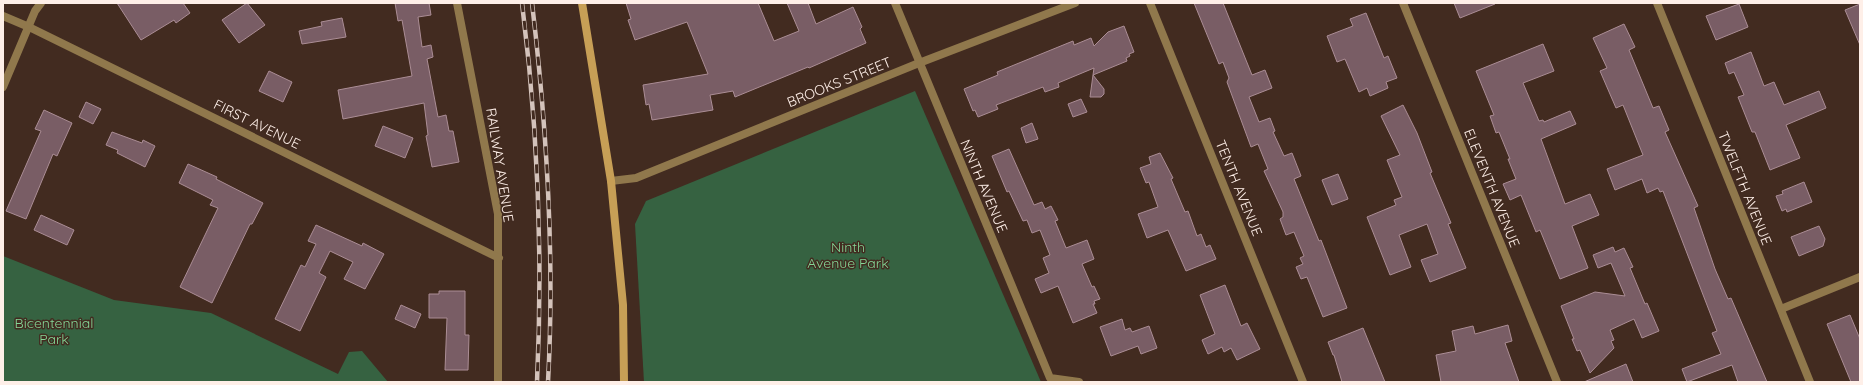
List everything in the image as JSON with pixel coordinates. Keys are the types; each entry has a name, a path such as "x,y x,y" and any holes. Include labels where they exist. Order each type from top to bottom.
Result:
{"main road":[{"path":"582,3 611,181 623,305 624,382"}],"street":[{"path":"3,87 35,11 41,3"},
{"name":"RAILWAY AVENUE","path":"457,3 498,214 498,382"},
{"name":"NINTH AVENUE","path":"895,3 1050,378 1079,382"},
{"name":"BROOKS STREET","path":"611,181 636,178 919,63 1075,3"},
{"name":"TENTH AVENUE","path":"1150,3 1303,382"},
{"name":"ELEVENTH AVENUE","path":"1403,3 1557,382"},
{"name":"TWELFTH AVENUE","path":"1657,3 1810,382"},
{"name":"FIRST AVENUE","path":"3,16 29,27 499,258"},
{"path":"1781,309 1860,277"}],"green space":[{"name":"Ninth Avenue Park","path":"915,91 1041,382 644,382 635,224 646,201"},
{"name":"Bicentennial Park","path":"3,256 114,300 211,313 338,374 349,352 362,351 388,382 3,382"}],"building":[{"path":"117,3 183,3 190,13 176,23 174,20 141,40"},
{"path":"247,3 265,25 239,43 222,20"},
{"path":"395,3 429,3 431,15 418,17 422,47 431,45 433,57 427,59 438,117 446,115 449,131 453,131 459,162 432,167 426,136 428,135 424,103 343,119 338,90 412,76 402,20 398,21"},
{"path":"626,3 758,3 774,41 799,31 787,3 808,3 816,24 853,7 862,27 860,29 866,43 809,68 808,67 735,97 733,91 710,95 713,110 652,120 649,104 646,105 643,85 708,74 687,22 635,40 628,20 631,19"},
{"path":"1194,3 1223,3 1252,75 1265,70 1272,88 1249,97 1259,122 1270,118 1275,131 1273,132 1284,156 1292,153 1301,176 1294,179 1319,241 1321,240 1347,308 1323,317 1307,277 1301,279 1296,267 1303,264 1300,258 1304,256 1294,232 1286,235 1280,219 1283,217 1283,212 1264,171 1268,169 1258,144 1251,147 1227,82 1229,78 1223,62 1219,64"},
{"path":"1454,3 1494,3 1495,4 1460,18"},
{"path":"1739,4 1748,27 1716,40 1706,16"},
{"path":"1860,4 1860,45 1845,10"},
{"path":"1366,13 1384,58 1388,56 1397,78 1386,82 1388,88 1370,96 1367,88 1359,92 1345,59 1337,62 1327,36 1353,26 1350,19"},
{"path":"342,18 346,37 302,44 299,31 322,26 321,22"},
{"path":"1624,24 1635,47 1629,50 1653,108 1659,106 1669,130 1665,132 1698,206 1694,208 1715,269 1728,299 1731,298 1767,382 1738,382 1732,365 1687,382 1682,369 1721,354 1712,333 1717,331 1663,191 1660,192 1658,188 1647,193 1642,179 1615,190 1607,169 1643,155 1623,105 1616,108 1600,71 1607,68 1593,38"},
{"path":"1124,26 1134,52 1129,54 1130,56 1126,58 1127,61 1093,75 1094,68 1058,83 1059,87 1045,92 1043,87 996,105 998,109 978,117 975,110 973,111 964,89 998,75 997,72 1073,41 1074,45 1091,38 1094,46 1108,32"},
{"path":"1543,44 1554,71 1523,83 1539,121 1543,120 1544,122 1570,111 1576,124 1541,139 1565,204 1590,194 1599,215 1572,226 1588,268 1560,279 1540,230 1536,232 1521,195 1510,200 1503,184 1516,179 1499,132 1496,133 1490,116 1494,115 1476,71"},
{"path":"1751,52 1764,86 1774,82 1784,105 1819,91 1826,108 1786,125 1800,158 1770,170 1755,132 1752,132 1738,97 1744,95 1734,72 1729,74 1725,63"},
{"path":"269,71 292,82 283,102 259,91"},
{"path":"1093,75 1104,89 1104,94 1101,97 1090,97"},
{"path":"1081,99 1087,112 1073,117 1068,104"},
{"path":"86,102 101,109 93,124 79,117"},
{"path":"1403,105 1417,133 1432,172 1430,173 1451,223 1448,224 1466,268 1430,282 1421,260 1438,254 1427,224 1399,235 1411,267 1390,275 1367,217 1396,205 1394,200 1402,197 1387,160 1400,155 1381,116"},
{"path":"44,110 72,123 57,156 53,154 26,219 6,211 41,131 35,129"},
{"path":"1032,123 1038,139 1026,143 1021,128"},
{"path":"383,126 413,138 405,158 375,146"},
{"path":"112,132 142,143 143,140 155,146 145,167 117,153 118,150 106,145"},
{"path":"1009,149 1034,205 1042,202 1045,209 1051,206 1058,220 1055,221 1066,248 1087,240 1094,259 1082,264 1092,287 1094,286 1100,299 1094,301 1095,304 1093,304 1097,313 1073,323 1058,286 1041,293 1035,279 1049,273 1043,258 1050,255 1040,230 1032,233 1027,220 1023,221 1009,191 1007,192 992,156"},
{"path":"1160,153 1173,178 1171,179 1185,212 1188,211 1197,236 1201,234 1206,247 1210,245 1216,259 1186,271 1168,230 1147,238 1138,214 1158,207 1149,182 1146,183 1140,168 1151,164 1149,157"},
{"path":"188,164 217,177 216,179 263,203 252,224 250,224 212,303 180,287 218,208 210,205 213,200 179,183"},
{"path":"1338,174 1348,199 1332,205 1322,180"},
{"path":"1804,182 1812,202 1787,212 1786,209 1782,211 1776,196 1783,194 1782,191"},
{"path":"41,215 74,230 67,245 34,230"},
{"path":"316,225 362,246 363,243 384,254 365,289 344,279 353,262 330,251 319,273 326,277 300,331 275,319 301,265 305,267 316,244 308,241"},
{"path":"1819,226 1825,239 1823,246 1799,256 1791,237"},
{"path":"1613,247 1615,252 1624,248 1633,267 1630,268 1645,304 1647,303 1659,331 1642,338 1634,319 1610,330 1614,340 1611,341 1614,348 1590,373 1580,350 1577,351 1561,306 1595,292 1625,296 1611,263 1598,268 1593,255"},
{"path":"1225,285 1241,326 1247,323 1260,349 1237,360 1231,348 1224,352 1222,347 1208,354 1202,340 1215,334 1200,295"},
{"path":"439,291 465,291 465,335 469,335 468,370 445,370 447,318 429,318 429,294 439,294"},
{"path":"401,305 421,314 415,328 395,319"},
{"path":"1850,315 1860,339 1860,382 1851,382 1827,324"},
{"path":"1122,319 1125,330 1130,328 1132,332 1149,326 1157,348 1141,354 1138,346 1111,356 1100,327"},
{"path":"1508,325 1512,341 1505,343 1519,382 1441,382 1436,355 1456,351 1452,331 1473,326 1475,334"},
{"path":"1363,328 1385,382 1342,382 1334,355 1328,342"},
{"path":"1626,364 1633,382 1584,382"}],"railway":[{"path":"522,3 532,98 538,192 539,334 537,382"},
{"path":"532,3 546,145 550,239 551,287 548,382"}]}
